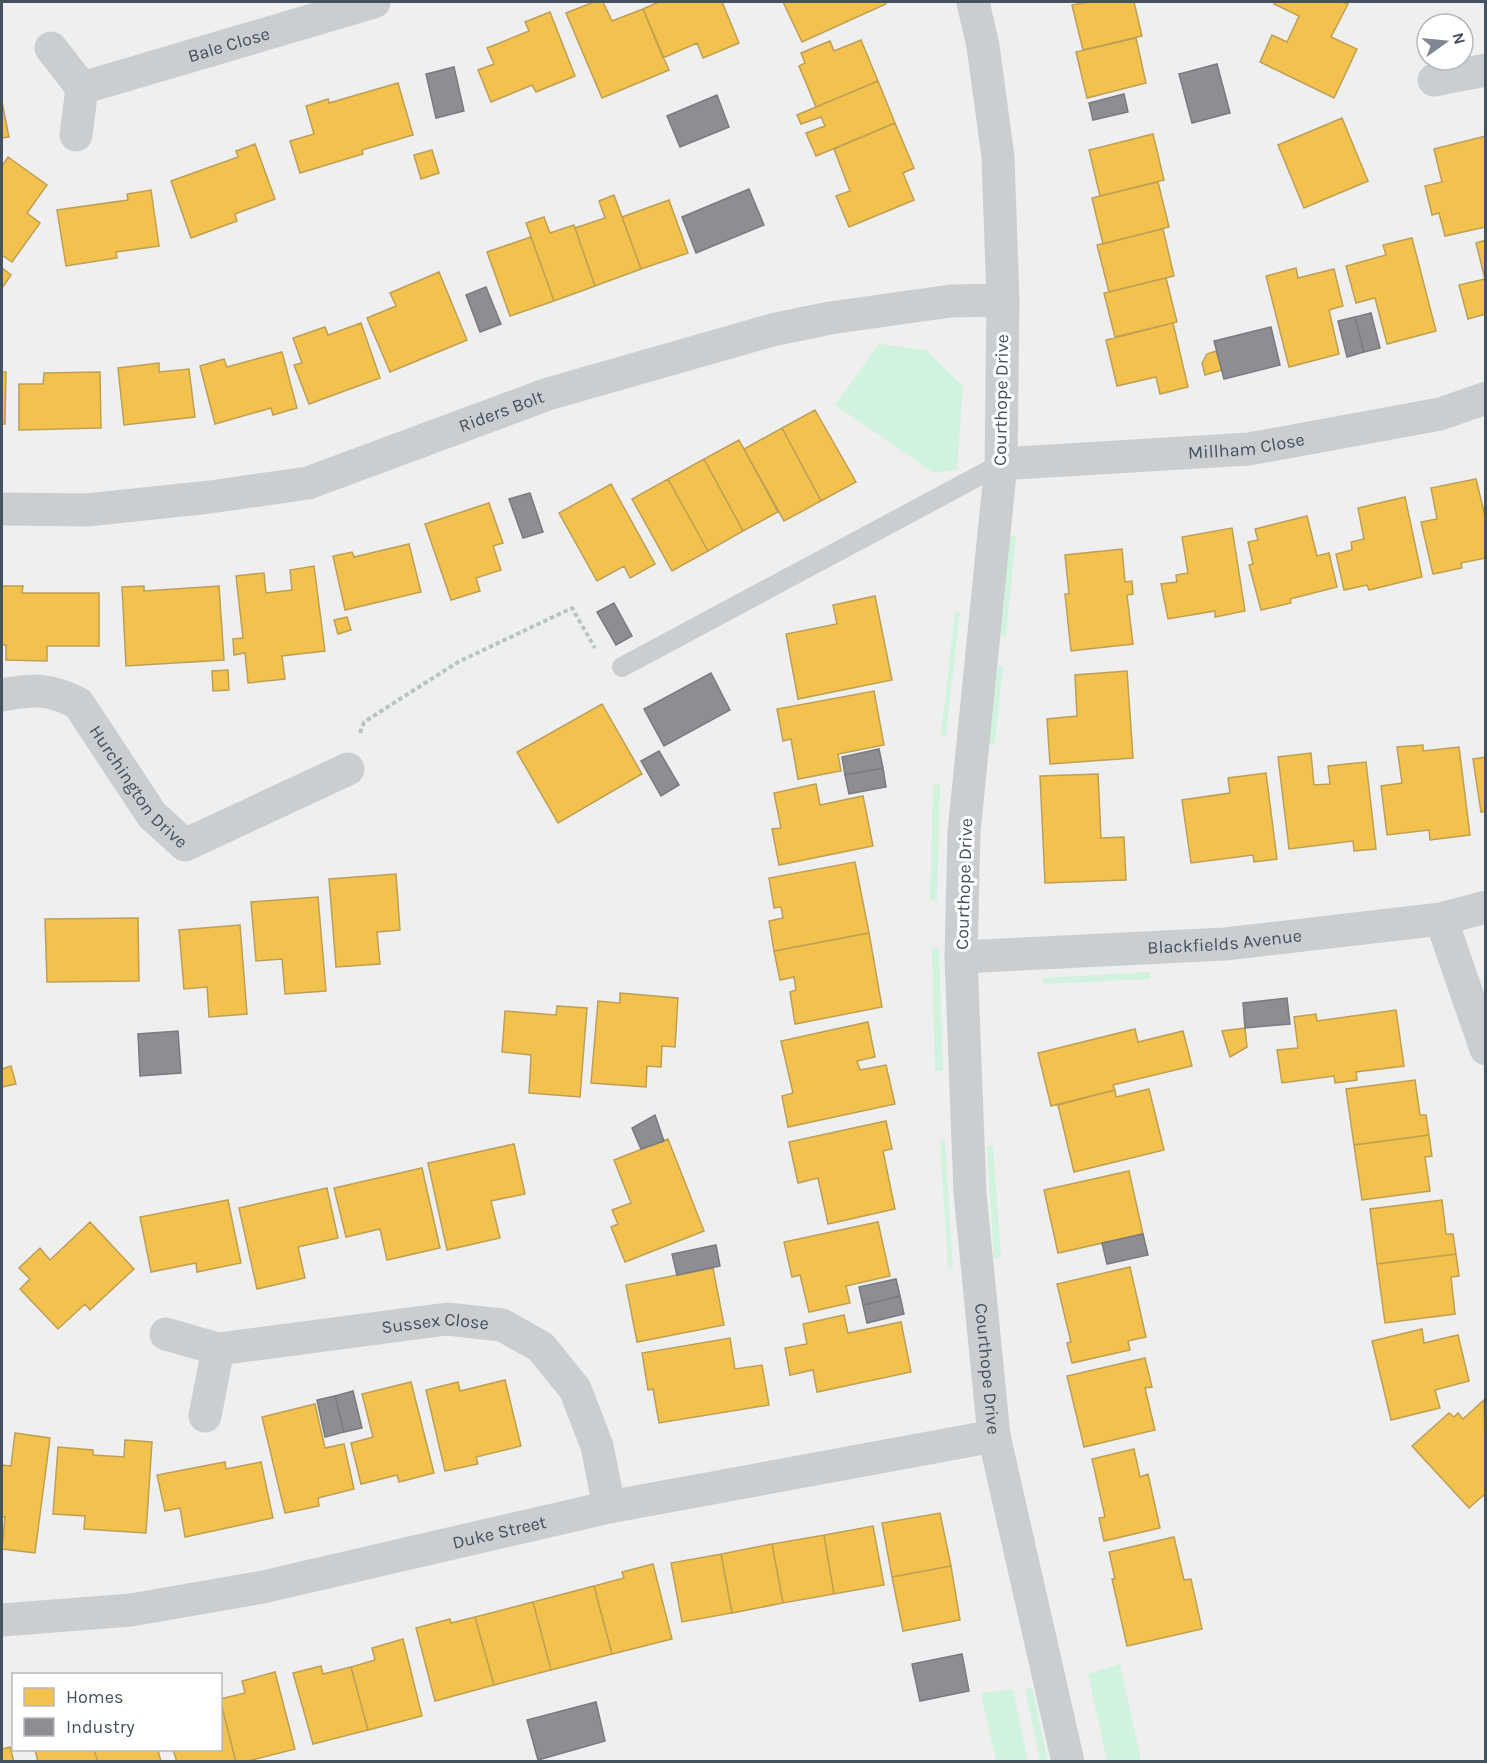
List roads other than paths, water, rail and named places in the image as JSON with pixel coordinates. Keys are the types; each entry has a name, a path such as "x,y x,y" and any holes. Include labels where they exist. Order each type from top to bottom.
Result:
{"street":[{"name":"Bale Close","path":"82,88 374,2"},
{"name":"Courthope Drive","path":"973,2 983,45 998,157 1004,300 1001,464 964,831 961,957 970,1194 994,1436 1068,1761"},
{"path":"51,48 82,88 76,135"},
{"path":"1434,80 1485,69"},
{"name":"Riders Bolt","path":"2,510 87,510 210,497 308,483 548,394 772,330 830,318 951,301 1004,300"},
{"name":"Millham Close","path":"1001,464 1249,449 1440,414 1485,398"},
{"name":"Hurchington Drive","path":"2,695 34,689 61,695 78,703 152,815 185,845 348,769"},
{"name":"Blackfields Avenue","path":"961,957 1225,944 1441,919 1485,906"},
{"path":"1441,919 1485,1049"},
{"name":"Sussex Close","path":"166,1334 218,1349 447,1319 502,1325 541,1347 575,1389 597,1446 609,1507"},
{"path":"205,1416 218,1349"},
{"name":"Duke Street","path":"2,1620 131,1611 262,1587 609,1507 994,1436"}],"lane":[{"path":"622,667 1001,464"}]}
